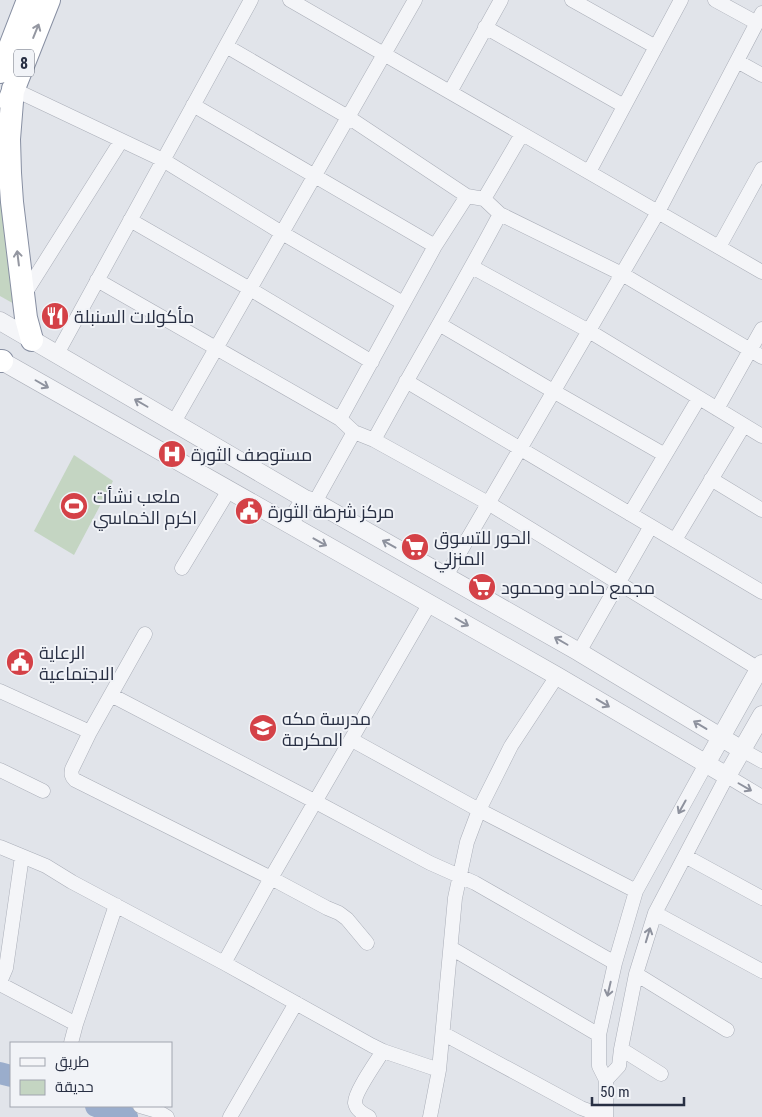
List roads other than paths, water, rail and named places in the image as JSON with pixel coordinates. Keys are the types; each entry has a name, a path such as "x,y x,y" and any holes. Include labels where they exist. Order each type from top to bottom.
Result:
{"highway":[{"name":"8","path":"0,126 7,80 28,0"},
{"name":"8","path":"7,80 49,0"},
{"path":"7,80 12,202 26,318 32,340"}],"street":[{"path":"57,354 251,0"},
{"path":"290,0 762,272"},
{"path":"174,422 415,0"},
{"path":"450,92 501,0"},
{"path":"572,0 656,47"},
{"path":"589,172 681,0"},
{"path":"446,576 658,212 760,18 715,0"},
{"path":"485,28 624,106"},
{"path":"226,46 348,117 467,196 484,200 500,214 622,274 756,354"},
{"path":"737,60 762,75"},
{"path":"7,80 121,141 163,160 282,233 403,303"},
{"path":"194,105 435,246"},
{"path":"484,200 522,134"},
{"path":"23,296 121,141"},
{"path":"719,247 760,176"},
{"path":"340,419 435,246 467,196"},
{"path":"374,440 500,214"},
{"path":"130,220 372,362"},
{"path":"472,267 588,331 762,436"},
{"path":"98,280 340,419 354,432 374,440 488,504 761,667 720,737 636,892 615,963 599,1035 599,1066 606,1080 606,1115 581,1108 444,1034"},
{"path":"0,321 310,500 579,652 762,762"},
{"path":"439,324 665,455"},
{"path":"717,409 756,354 762,329"},
{"path":"1,361 557,676 762,797"},
{"path":"406,382 762,592"},
{"path":"630,514 699,398"},
{"path":"675,540 744,425"},
{"path":"289,524 310,500 354,432"},
{"path":"711,479 762,510"},
{"path":"182,568 229,490"},
{"path":"579,652 650,526"},
{"path":"224,963 271,878 430,604"},
{"path":"145,634 90,732 72,768 72,777 327,908 339,912 367,943"},
{"path":"430,1117 440,1070 455,898 466,842 479,810 511,746 557,676"},
{"path":"0,692 90,732"},
{"path":"111,694 430,863 484,888 615,963"},
{"path":"606,1080 619,1066 636,974 655,913 727,776 762,715"},
{"path":"352,740 479,810 636,892"},
{"path":"0,770 43,791"},
{"path":"0,847 46,866 72,882 383,1051 440,1070"},
{"path":"22,856 6,968 0,983 76,1024"},
{"path":"685,856 762,898"},
{"path":"71,1042 116,905"},
{"path":"655,913 762,971"},
{"path":"451,948 599,1035"},
{"path":"636,974 726,1030"},
{"path":"230,1117 296,1003"},
{"path":"621,1049 661,1074"},
{"path":"368,1117 358,1109 355,1102 357,1093 383,1051"},
{"path":"143,1107 168,1117"}],"waterway":[{"path":"0,1073 10,1076"},
{"path":"99,1107 127,1117"}],"place":[{"name":"مأكولات السنبلة","path":"55,316"},
{"name":"مستوصف الثورة","path":"172,454"},
{"name":"ملعب نشأت اكرم الخماسي","path":"74,506"},
{"name":"مركز شرطة الثورة","path":"249,511"},
{"name":"الحور للتسوق المنزلي","path":"415,547"},
{"name":"مجمع حامد ومحمود","path":"482,587"},
{"name":"الرعاية الاجتماعية","path":"20,662"},
{"name":"مدرسة مكه المكرمة","path":"263,728"}]}
